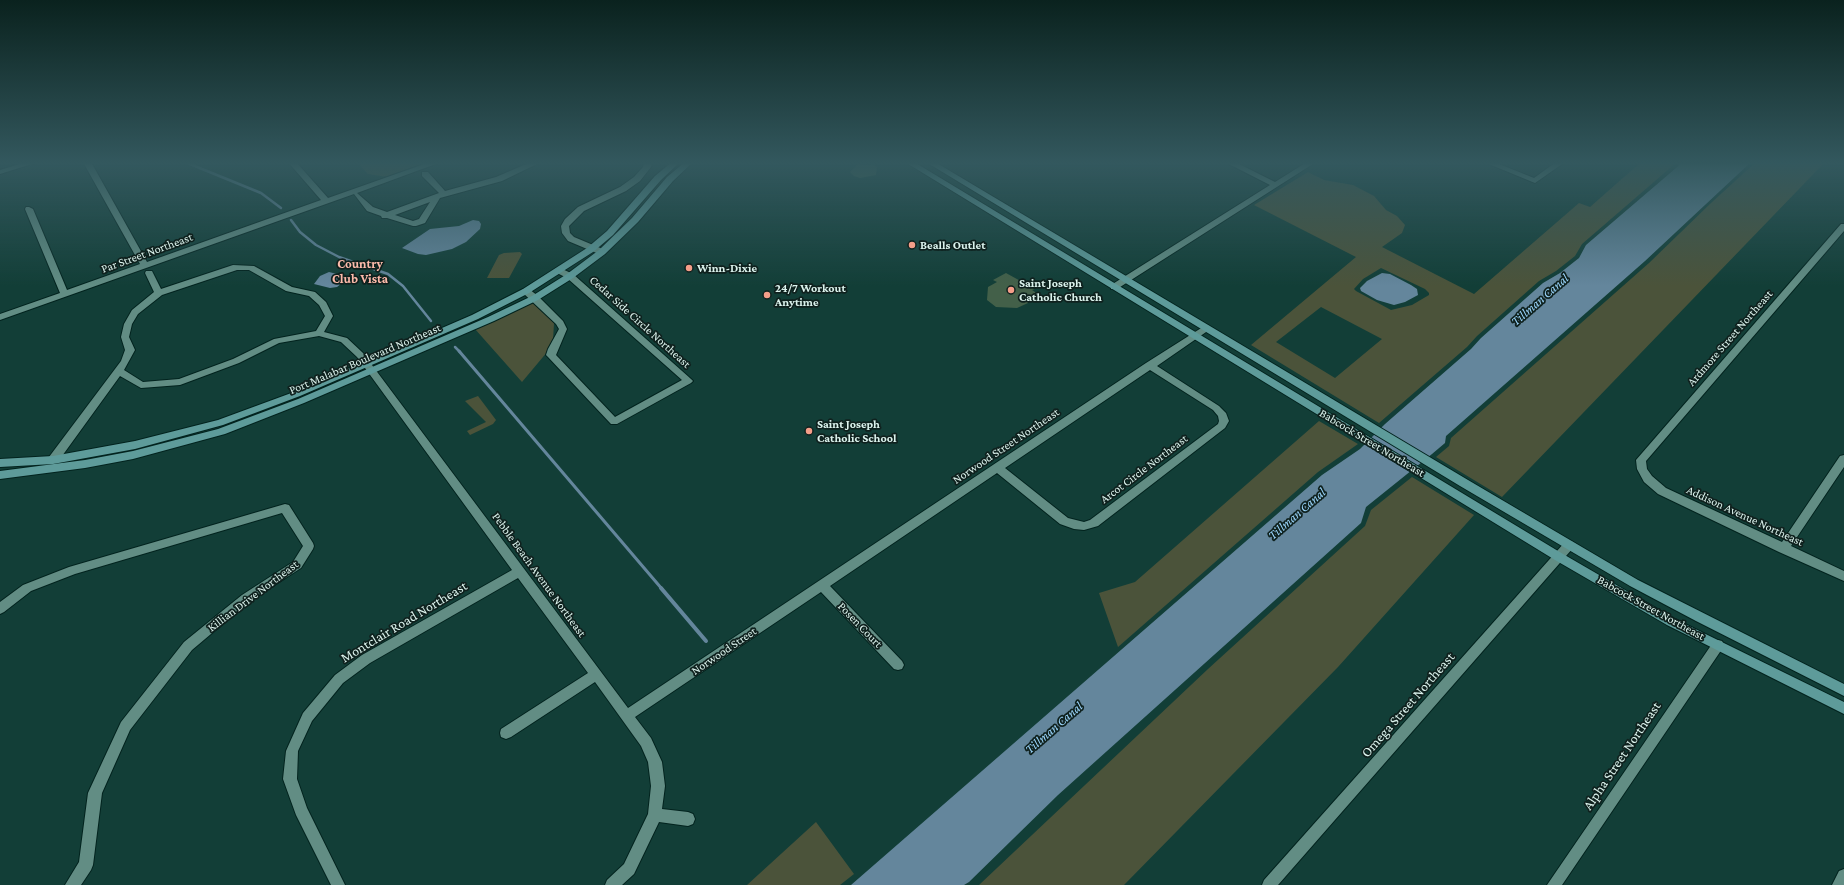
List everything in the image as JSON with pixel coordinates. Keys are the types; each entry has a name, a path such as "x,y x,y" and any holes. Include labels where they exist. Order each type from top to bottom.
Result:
{"main road":[{"name":"Port Malabar Boulevard Northeast","path":"0,475 85,464 176,445 265,416 526,291 560,271 610,233 636,203"},
{"name":"Port Malabar Boulevard Northeast","path":"0,463 53,460 135,445 220,422 369,367 535,298 570,276 602,252 635,220 649,203"},
{"name":"Babcock Street Northeast","path":"977,203 1559,557 1671,622 1844,708"},
{"name":"Babcock Street Northeast","path":"998,203 1569,545 1693,614 1844,690"},
{"path":"1303,402 1315,393"}],"street":[{"path":"110,203 159,293"},
{"name":"Par Street Northeast","path":"0,317 147,270 323,203"},
{"path":"364,203 370,209 385,216 406,223 418,223 435,203"},
{"path":"385,216 419,203"},
{"path":"593,203 581,209 568,221 565,226 566,233 571,239 602,252"},
{"path":"1114,287 1246,203"},
{"path":"29,209 65,295"},
{"name":"Ardmore Street Northeast","path":"1642,469 1641,460 1646,452 1844,226"},
{"path":"53,460 125,362 130,350 125,337 128,324 135,312 159,293 236,267 251,268 289,289 312,294 323,304 329,316 318,333 277,341 236,361 180,382 141,386 119,371"},
{"name":"Cedar Side Circle Northeast","path":"526,291 560,323 563,329 551,355 614,422 688,381 570,276 560,271"},
{"name":"Norwood Street Northeast","path":"821,585 1206,328"},
{"name":"Pebble Beach Avenue Northeast","path":"318,333 344,340 369,367 646,742 655,762 658,786 655,815"},
{"name":"Arcot Circle Northeast","path":"997,468 1064,520 1074,525 1084,526 1094,523 1222,426 1224,421 1223,415 1216,408 1149,365"},
{"path":"1783,549 1844,459"},
{"name":"Addison Avenue Northeast","path":"1642,469 1648,479 1662,490 1783,549 1844,576"},
{"name":"Killian Drive Northeast","path":"0,609 27,588 73,570 285,508 309,546 297,565 246,598 188,646 125,726 95,793 86,865 72,885"},
{"name":"Omega Street Northeast","path":"1269,885 1569,545"},
{"name":"Montclair Road Northeast","path":"338,885 301,810 290,779 292,751 307,717 339,679 366,659 520,571"},
{"name":"Posen Court","path":"821,585 898,665"},
{"name":"Norwood Street","path":"627,716 821,585"},
{"name":"Alpha Street Northeast","path":"1554,885 1718,645"},
{"path":"506,733 596,675"},
{"path":"612,885 629,868 655,815 688,819"},
{"path":"1839,885 1844,876"}],"green space":[{"path":"1257,203 1380,203 1386,210 1397,216 1405,225 1402,233 1382,247 1474,294 1580,203 1590,207 1594,203 1629,203 1582,244 1575,256 1556,271 1539,281 1477,336 1467,347 1379,423 1251,345 1356,257 1254,205","holes":["1381,268 1425,289 1429,295 1412,305 1391,310 1354,289 1363,279","1321,307 1382,339 1335,378 1276,342"]},
{"path":"1711,203 1785,203 1502,497 1436,457 1449,446 1451,438 1649,263"},
{"path":"520,252 522,254 509,278 487,278 499,255 504,253"},
{"path":"533,302 554,323 553,340 548,351 522,382 475,329"},
{"path":"478,396 496,420 493,424 470,435 467,431 486,422 465,401"},
{"path":"1319,421 1358,444 1318,472 1118,647 1099,593 1135,582"},
{"path":"1412,477 1474,515 1338,667 1124,885 979,885 1208,669 1365,526 1371,510"},
{"path":"816,822 854,874 840,885 747,885"}],"water":[{"name":"Tillman Canal","path":"1635,203 1707,203 1645,261 1446,436 1445,443 1366,507 1361,523 1058,795 969,882 964,885 851,885 1322,475 1360,449 1385,424 1471,349 1481,338 1543,283 1560,273 1579,258 1586,245"},
{"path":"473,220 479,221 481,224 480,229 466,242 452,249 426,255 418,254 402,248 430,229 459,226"},
{"path":"329,272 341,275 346,280 337,287 330,288 314,284 320,276"},
{"path":"1382,273 1390,274 1411,285 1417,289 1418,295 1405,302 1394,305 1377,300 1361,291 1360,288 1367,281"}],"building":[{"name":"Saint Joseph Catholic Church","path":"1006,273 1035,289 1032,290 1038,294 1028,300 1028,303 1017,308 996,307 987,300 988,287 997,282 993,280"}],"waterway":[{"path":"275,203 281,208"},
{"path":"291,220 300,232 316,245 339,257 388,274 403,286 431,321"},
{"path":"455,347 459,351"},
{"path":"459,351 662,589"},
{"path":"661,588 706,641"}],"place":[{"name":"Bealls Outlet","path":"912,245"},
{"name":"Winn-Dixie","path":"689,268"},
{"name":"Saint Joseph Catholic Church","path":"1011,290"},
{"name":"24/7 Workout Anytime","path":"767,295"},
{"name":"Saint Joseph Catholic School","path":"809,431"}],"district":[{"name":"Country Club Vista","path":"360,272"}]}
